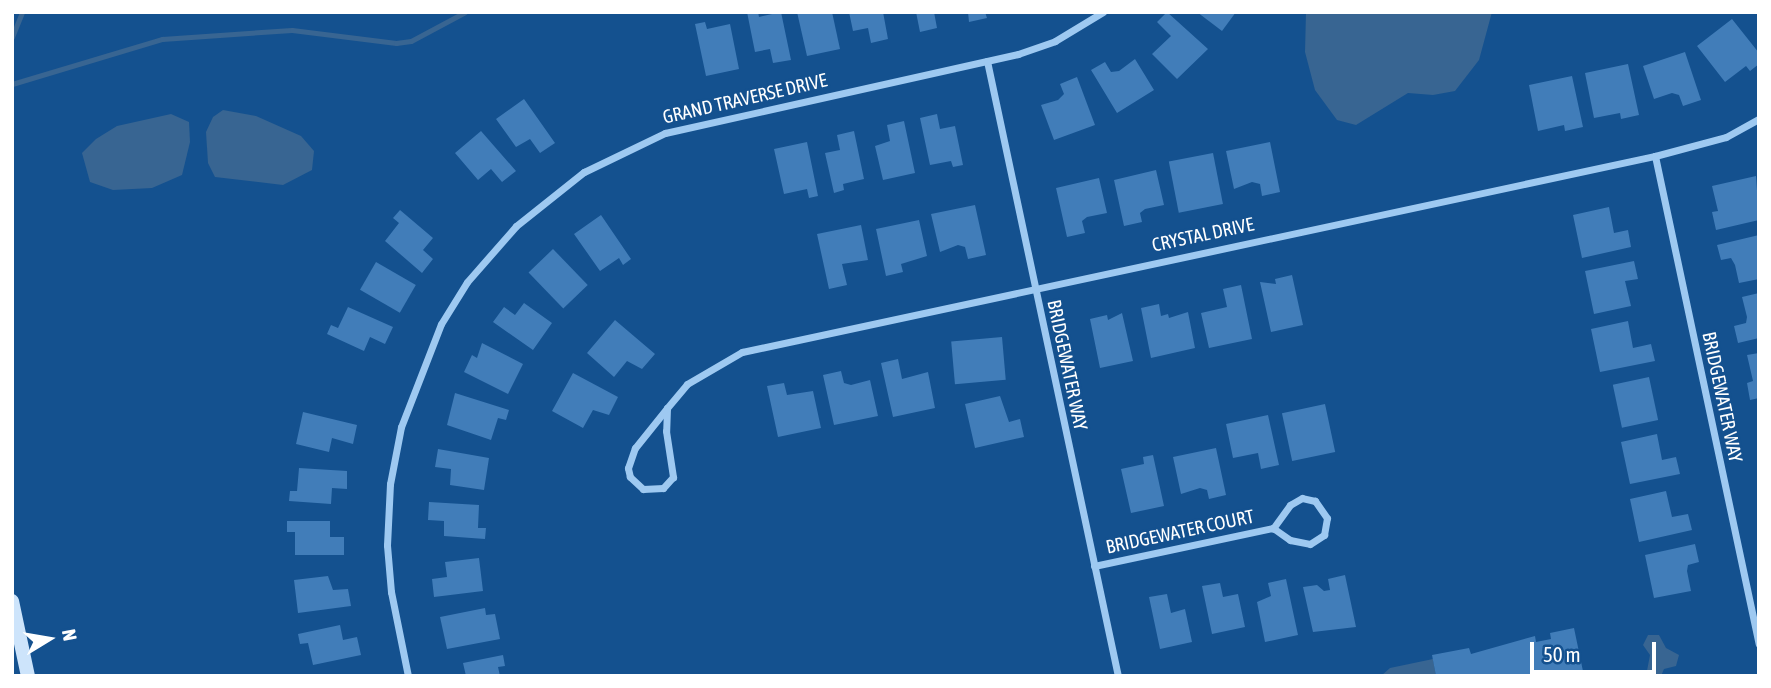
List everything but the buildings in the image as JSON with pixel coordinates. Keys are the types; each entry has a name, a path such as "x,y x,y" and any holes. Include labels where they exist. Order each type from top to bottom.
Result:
{"street":[{"name":"GRAND TRAVERSE DRIVE","path":"408,676 391,594 387,545 397,443 429,346 453,302 498,246 537,207 584,172 665,133 987,61 1054,41 1103,12"},
{"name":"BRIDGEWATER WAY","path":"987,61 1118,676"},
{"name":"CRYSTAL DRIVE","path":"667,408 666,431 673,477 663,488 643,489 630,477 629,460 667,408 687,384 742,352 1655,156 1726,137 1759,119"},
{"name":"BRIDGEWATER WAY","path":"1655,156 1759,644"},
{"name":"BRIDGEWATER COURT","path":"1094,566 1273,528 1290,505 1302,498 1315,501 1327,518 1324,536 1310,544 1290,540 1273,528"},
{"path":"12,601 28,676"}],"water":[{"path":"1306,12 1492,12 1479,60 1455,91 1433,95 1408,93 1356,125 1337,120 1315,90 1305,52"},
{"path":"223,110 256,116 301,136 314,151 312,170 283,185 215,177 208,163 206,132 213,117"},
{"path":"171,114 189,122 190,142 182,175 152,188 113,190 90,182 82,153 96,139 117,126"},
{"path":"1648,635 1659,635 1666,648 1679,655 1676,666 1664,669 1661,676 1646,676 1650,655 1643,645"},
{"path":"1433,659 1436,676 1381,676 1390,668"}],"waterway":[{"path":"12,37 22,12"},
{"path":"12,84 162,39 292,30 396,43 411,41 465,12"}]}
